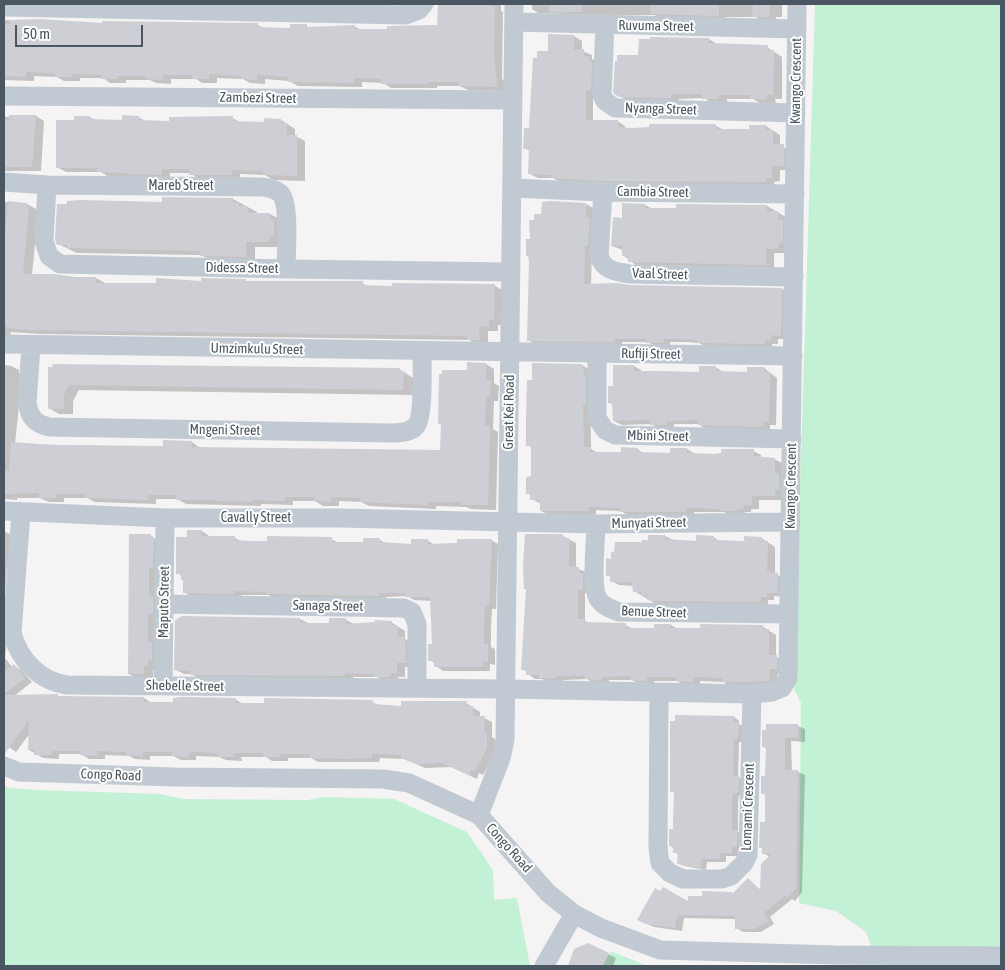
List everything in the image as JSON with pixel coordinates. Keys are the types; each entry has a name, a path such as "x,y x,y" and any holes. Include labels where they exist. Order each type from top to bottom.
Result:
{"street":[{"path":"4,7 67,6 406,15 419,10 424,4"},
{"name":"Kwango Crescent","path":"506,688 752,694 772,692 782,688 788,678 798,4"},
{"name":"Ruvuma Street","path":"514,13 604,24 797,29"},
{"name":"Great Kei Road","path":"479,815 505,740 514,13"},
{"name":"Nyanga Street","path":"604,24 602,95 605,101 615,108 796,113"},
{"name":"Zambezi Street","path":"4,96 513,100"},
{"name":"Mareb Street","path":"4,182 47,185 271,188 281,195 284,201 286,212 286,269"},
{"name":"Didessa Street","path":"47,185 44,241 48,256 60,264 511,272"},
{"name":"Cambia Street","path":"512,188 603,192 795,194"},
{"name":"Vaal Street","path":"603,192 599,256 607,269 629,274 794,278"},
{"name":"Umzimkulu Street","path":"4,344 31,346 510,352"},
{"name":"Mngeni Street","path":"31,346 27,403 33,420 40,425 50,427 390,433 404,432 416,426 418,422 421,412 422,351"},
{"name":"Rufiji Street","path":"510,352 793,356"},
{"name":"Mbini Street","path":"597,353 597,418 605,430 615,435 792,439"},
{"name":"Cavally Street","path":"12,512 165,518 340,518 508,522"},
{"name":"Shebelle Street","path":"12,512 12,633 15,645 22,656 42,677 54,683 67,685 506,688"},
{"name":"Maputo Street","path":"163,686 165,518"},
{"name":"Munyati Street","path":"508,522 596,524 790,522"},
{"name":"Benue Street","path":"596,524 594,588 599,600 610,609 619,612 789,614"},
{"name":"Sanaga Street","path":"164,604 404,608 412,612 417,624 417,688"},
{"name":"Lomami Crescent","path":"659,693 658,830 660,863 670,873 683,879 722,879 731,876 744,863 748,855 752,694"},
{"name":"Congo Road","path":"4,766 19,772 176,777 383,779 409,783 479,815 548,893 574,914 602,928 660,950 834,955 1001,956"},
{"path":"544,966 574,914"}],"green space":[{"path":"815,4 1001,4 1001,966 878,966 866,932 836,911 799,903 801,703 794,689"},
{"path":"4,787 36,790 160,794 183,799 308,800 323,797 394,799 467,832 493,870 494,900 517,898 530,966 4,966"},
{"path":"611,951 647,966 603,966"}],"building":[{"path":"438,4 491,4 491,6 495,6 494,52 497,87 458,86 458,82 381,84 381,79 354,78 354,83 288,82 289,77 258,75 257,80 241,79 241,76 209,74 209,79 192,79 192,75 163,75 163,80 146,79 146,76 118,76 118,79 101,79 101,75 72,74 72,77 55,77 55,73 26,72 26,77 4,76 4,24 10,24 10,20 41,19 102,23 102,21 258,23 258,27 290,28 290,24 307,24 307,27 355,25 355,29 387,29 387,26 437,25"},
{"path":"549,4 582,4 582,12 549,12"},
{"path":"651,4 719,4 719,16 650,14"},
{"path":"753,4 770,4 769,17 752,17"},
{"path":"548,34 574,35 574,50 584,49 584,56 589,56 589,61 592,61 591,90 586,90 586,120 618,120 618,127 632,128 649,127 649,124 716,124 716,129 749,129 749,125 766,125 766,130 773,130 773,144 784,144 784,166 772,166 772,178 766,178 766,182 599,181 551,178 551,175 528,174 529,149 523,149 524,128 529,128 533,58 537,58 537,51 548,51"},
{"path":"650,37 709,38 709,43 768,45 768,50 774,50 773,95 767,95 767,99 750,99 750,95 719,95 719,99 702,99 702,94 671,94 671,98 619,97 613,93 617,55 638,55 639,39 650,39"},
{"path":"9,115 36,115 32,167 4,167 4,120 9,120"},
{"path":"122,115 139,116 139,120 169,121 169,117 233,116 233,121 264,122 264,118 281,119 281,123 287,123 287,135 297,135 297,176 263,175 263,171 232,170 232,175 189,175 189,169 162,169 161,175 97,172 97,168 56,168 56,120 74,120 74,116 90,116 90,119 122,120"},
{"path":"162,197 233,198 233,202 239,203 239,206 248,206 248,213 270,213 270,219 274,219 274,236 270,236 269,242 246,242 246,257 200,256 200,251 67,248 67,245 57,245 55,239 57,204 67,204 67,201 81,200 162,202"},
{"path":"8,201 27,203 29,207 23,274 96,277 96,283 156,283 156,278 201,281 201,278 246,279 246,281 363,281 363,285 392,286 392,283 495,284 494,320 489,320 489,327 479,326 480,340 467,340 467,336 30,330 7,328 7,325 4,325 4,248"},
{"path":"542,202 586,203 586,217 590,217 588,246 585,246 584,284 617,283 629,285 782,288 781,336 771,335 771,340 765,340 765,344 697,343 697,340 680,339 664,339 663,343 646,343 646,339 615,339 615,342 527,341 529,261 528,256 526,256 526,239 530,239 529,220 534,220 534,214 541,214"},
{"path":"622,203 645,204 645,208 676,208 676,204 767,205 767,211 778,211 778,220 783,220 783,243 779,243 778,249 766,249 766,265 628,262 628,256 622,256 622,246 611,246 613,217 622,218"},
{"path":"467,362 486,363 486,380 491,380 490,397 486,397 485,426 490,426 488,505 461,505 461,502 428,502 428,505 359,502 360,498 331,497 331,502 314,501 314,497 285,497 285,501 253,500 253,502 176,500 176,495 148,495 148,500 85,498 85,494 56,494 56,498 39,498 39,493 4,494 4,471 9,471 11,442 53,445 163,446 163,440 192,441 192,447 440,450 441,424 438,424 439,374 442,374 442,370 467,370"},
{"path":"532,363 582,364 586,381 586,404 583,404 584,447 590,447 590,452 621,452 621,447 638,448 638,452 670,453 670,448 687,448 687,453 715,454 721,453 721,449 754,449 754,456 775,458 775,473 779,473 779,490 775,490 775,496 752,496 752,505 744,505 743,509 737,509 737,511 686,508 686,512 620,512 620,508 589,507 589,511 540,511 540,500 530,500 530,494 526,494 526,477 531,476 531,446 526,446 527,380 532,380"},
{"path":"52,364 400,368 400,371 404,371 403,390 69,385 64,395 64,409 48,409 48,367 53,367"},
{"path":"613,365 634,365 634,371 699,372 699,366 716,366 716,371 747,372 747,367 764,367 764,372 770,372 769,422 763,422 763,426 754,427 698,425 698,420 667,421 667,425 650,425 650,420 613,421 612,403 608,403 608,386 613,386"},
{"path":"187,530 202,530 202,536 235,536 235,540 250,541 267,541 267,536 332,537 332,542 363,542 363,538 380,538 380,542 411,544 411,539 428,539 428,544 457,543 457,539 492,539 489,605 485,605 484,624 484,644 488,644 488,661 483,661 483,667 434,667 434,661 428,661 428,644 432,644 430,597 405,597 405,593 379,593 379,596 266,594 266,592 234,591 234,594 183,593 181,574 176,574 176,537 187,537"},
{"path":"129,534 150,534 154,538 153,568 149,568 149,597 153,596 153,614 148,614 148,642 152,642 152,660 148,659 148,666 144,666 144,674 128,674"},
{"path":"525,534 563,534 563,537 569,538 569,566 579,567 579,573 583,573 583,590 578,590 578,619 584,619 584,622 626,623 626,628 654,628 654,624 671,624 671,628 700,628 700,624 763,625 763,629 769,629 769,655 777,655 777,669 770,669 769,681 738,682 722,682 722,678 693,677 693,682 676,681 676,677 647,677 647,681 630,680 630,676 602,677 602,680 585,679 585,676 556,676 556,679 539,678 539,675 526,675 526,670 521,670 526,589 524,589 523,565"},
{"path":"648,535 665,535 665,539 696,541 696,535 714,536 714,540 744,541 744,536 762,537 762,541 768,541 767,572 778,573 777,593 767,593 767,597 761,597 761,602 654,601 647,600 647,595 641,595 641,592 633,592 632,582 610,582 610,576 606,576 606,558 611,559 611,552 614,552 615,542 642,542 642,540 648,540"},
{"path":"182,616 300,618 300,623 329,623 329,618 346,618 346,624 375,622 375,620 392,621 392,625 398,626 398,637 405,637 406,663 397,663 397,673 391,673 390,677 373,677 373,674 345,673 345,676 190,675 190,671 174,670 175,620"},
{"path":"14,664 25,678 4,694 4,672"},
{"path":"58,694 58,696 144,697 144,702 173,702 173,698 181,697 236,698 236,703 264,703 264,698 373,700 373,704 401,706 401,701 467,701 466,706 473,706 473,716 485,716 484,733 487,733 487,748 475,771 471,770 469,775 442,763 416,764 401,758 401,755 372,754 372,758 346,759 309,758 309,754 280,754 280,757 263,757 263,753 234,753 234,757 217,757 217,753 189,752 188,757 172,756 172,752 143,752 143,756 126,756 126,752 97,751 97,756 80,755 80,751 52,751 51,755 34,755 34,750 28,750 29,720 4,755 4,695"},
{"path":"675,715 734,716 734,722 739,722 738,739 734,739 733,775 739,776 738,793 733,793 732,799 732,830 737,830 737,847 732,847 732,853 720,853 720,859 701,859 701,868 677,864 678,853 673,853 673,846 669,846 669,829 673,829 674,792 670,792 670,721 675,721"},
{"path":"766,724 798,724 798,738 785,738 785,770 798,770 796,888 788,898 785,896 764,913 769,921 754,929 735,929 735,916 677,915 675,928 646,924 637,920 655,888 660,891 663,887 688,901 688,896 702,896 702,891 732,892 732,894 748,878 760,890 761,864 771,854 762,854 762,848 759,848 760,822 765,822 765,793 761,794 761,776 765,776 766,747 762,747 762,730 766,730"},
{"path":"588,943 609,953 602,966 568,966 574,949"}]}
